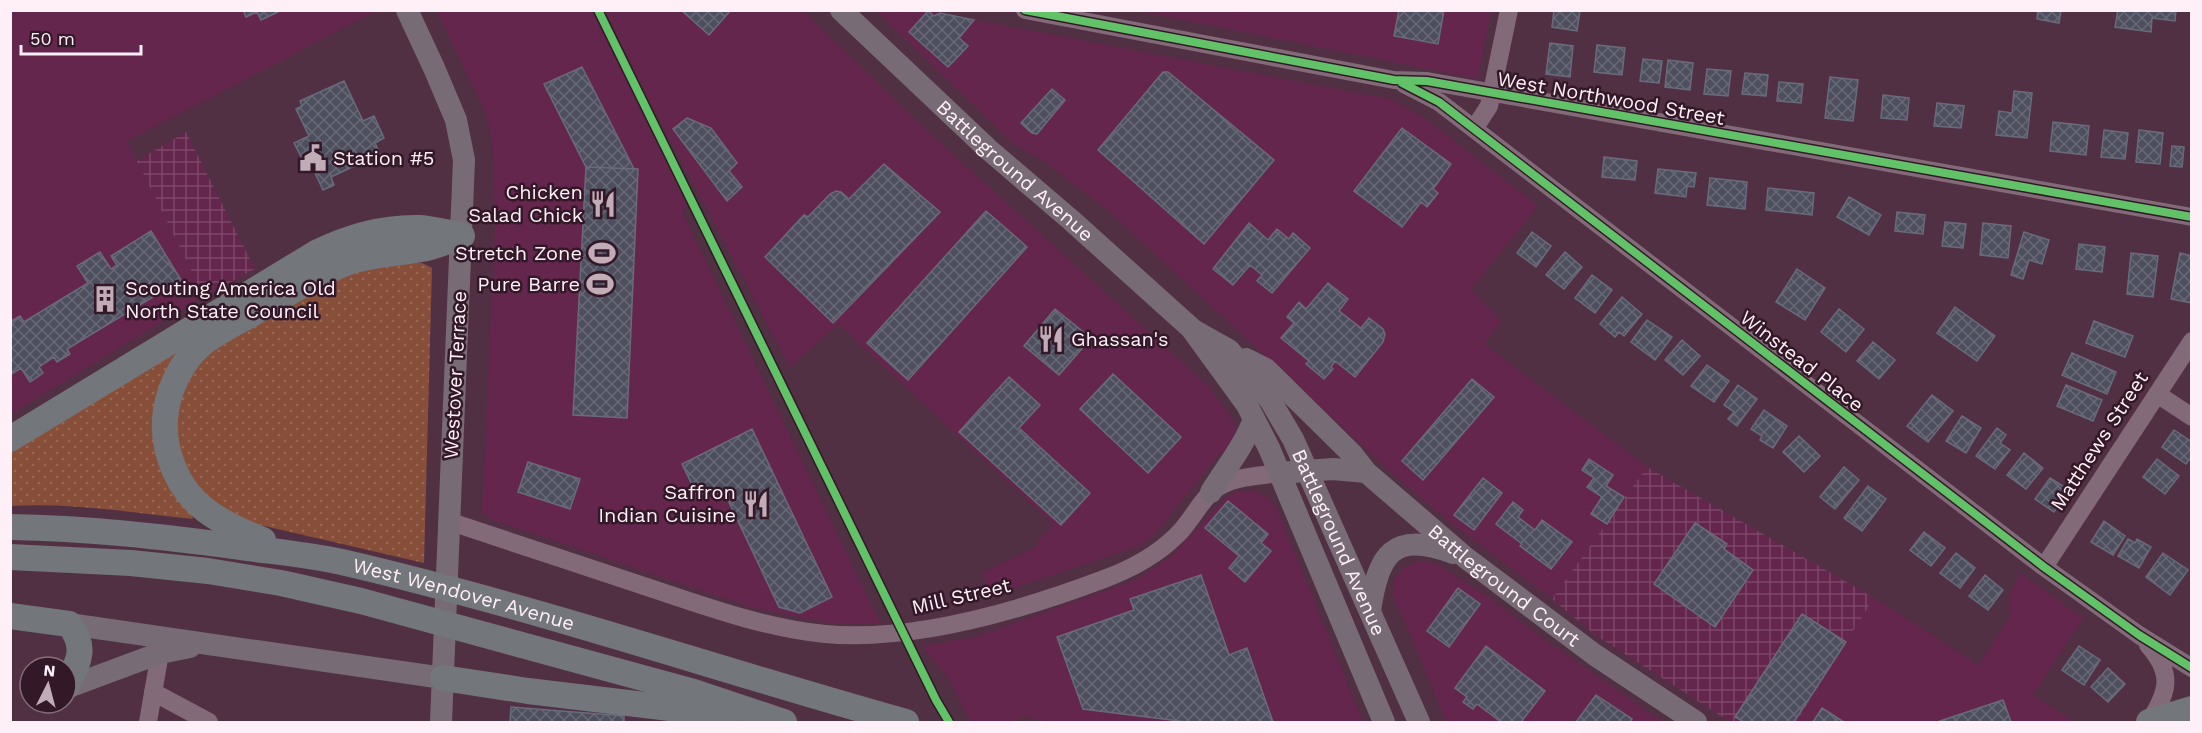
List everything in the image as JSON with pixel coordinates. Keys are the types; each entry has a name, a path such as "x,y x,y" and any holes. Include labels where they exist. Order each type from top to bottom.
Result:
{"highway":[{"path":"10,439 336,243 379,231 420,228 462,236"},
{"path":"294,553 232,528 205,512 182,485 171,464 166,442 165,421 169,394 179,372 203,343 336,267 379,254 428,248 462,236"},
{"name":"West Wendover Avenue","path":"10,527 110,532 294,553 345,563 482,598 906,723"},
{"name":"West Wendover Avenue","path":"10,557 119,562 208,571 316,591 361,601 694,692 783,722"},
{"path":"10,616 69,624 78,637 80,653 78,658"},
{"path":"443,678 528,691 783,722"},
{"path":"2149,723 2192,709"}],"main road":[{"name":"Westover Terrace","path":"406,10 435,68 456,120 464,160 441,723"},
{"name":"Battleground Avenue","path":"841,10 988,149 1191,328 1229,350 1270,400 1293,439 1419,723"},
{"name":"Battleground Avenue","path":"1191,328 1246,405 1254,420 1279,473 1384,723"},
{"name":"Battleground Court","path":"1229,350 1266,369 1352,454 1366,472 1466,558 1595,655 1696,723"},
{"path":"1211,492 1230,461 1242,448 1254,420"},
{"path":"1279,473 1333,469 1366,472"},
{"path":"1370,611 1374,581 1380,566 1387,556 1397,549 1424,544 1466,558"},
{"path":"69,624 443,678"},
{"path":"78,684 160,653 208,644"}],"street":[{"name":"West Northwood Street","path":"1025,10 1394,80 1427,81 2192,217"},
{"path":"1474,129 1489,106 1493,94 1509,10"},
{"name":"Winstead Place","path":"1394,80 1416,88 1439,102 2044,567 2139,635 2192,668"},
{"name":"Matthews Street","path":"2044,567 2192,341"},
{"path":"2157,394 2192,417"},
{"name":"Mill Street","path":"448,521 728,614 826,634 889,634 922,630 978,618 1104,579 1149,560 1178,535 1211,492 1222,484 1279,473"},
{"name":"Winstead Place","path":"2139,635 2158,656 2165,675 2164,696 2149,723"},
{"path":"148,723 160,653"},
{"path":"153,693 209,723"}],"shaded area":[{"path":"11,11 376,11 127,141 204,296 11,414"},
{"path":"437,11 595,11 688,201 683,214 880,623 831,623 754,608 493,520 482,513 495,226 493,157 490,129 485,112"},
{"path":"605,11 803,11 933,136 1205,383 1229,414 1235,426 1231,446 1220,453 1154,535 1136,547 990,596 983,572 1038,546 1038,541 1053,524 838,324 790,367 653,108"},
{"path":"876,11 928,11 1390,99 1427,120 1538,206 1471,289 1501,321 1484,344 1647,467 1552,599 1451,523 1392,473 1105,208 1041,159 1015,145"},
{"path":"1138,11 1491,11 1478,79"},
{"path":"186,132 255,269 204,296 137,161"},
{"path":"411,262 422,263 432,268 424,563 256,524 229,514 207,498 192,481 181,459 174,433 184,384 212,348 352,271"},
{"path":"190,337 165,379 193,519 79,507 11,506 11,448"},
{"path":"1647,467 1874,598 1796,722 1730,722 1594,634 1552,599"},
{"path":"1236,492 1257,492 1268,498 1276,507 1363,722 1050,722 1023,717 1007,722 970,721 948,677 922,646 975,637 1125,584 1144,575 1172,556 1226,497"},
{"path":"1428,561 1439,565 1490,598 1545,640 1663,722 1447,722 1393,594 1393,585 1397,576 1405,567 1416,562"},
{"path":"2020,573 2083,618 2033,695 2073,722 1796,722 1874,598 1979,665 2010,617 2010,594"}],"building":[{"path":"243,10 282,10 261,20 257,12 246,17"},
{"path":"681,10 731,10 709,35"},
{"path":"1399,10 1444,10 1438,44 1394,36"},
{"path":"1554,10 1580,10 1577,31 1552,27"},
{"path":"2038,10 2061,10 2059,23 2037,19"},
{"path":"2118,10 2176,10 2175,21 2152,18 2151,32 2115,27"},
{"path":"928,11 934,16 940,13 974,20 959,38 968,46 948,67 909,32"},
{"path":"1550,43 1573,46 1570,77 1546,74"},
{"path":"1597,45 1625,48 1622,75 1594,72"},
{"path":"1643,59 1662,61 1659,83 1640,81"},
{"path":"1668,60 1693,63 1690,90 1665,87"},
{"path":"582,67 634,169 586,167 544,84"},
{"path":"1707,69 1731,71 1728,96 1704,94"},
{"path":"1163,72 1168,72 1274,160 1204,244 1098,150"},
{"path":"1745,73 1768,75 1766,96 1742,94"},
{"path":"1830,77 1858,80 1853,121 1825,118"},
{"path":"344,81 363,121 374,116 384,138 375,143 380,154 331,177 334,185 323,190 309,160 304,162 294,143 309,136 296,109 302,106 300,101"},
{"path":"1779,82 1803,84 1801,103 1777,101"},
{"path":"1052,89 1065,100 1037,134 1032,133 1021,123"},
{"path":"2014,91 2032,93 2027,138 1996,135 1999,111 2012,113"},
{"path":"1883,95 1909,98 1907,120 1881,118"},
{"path":"1937,103 1964,106 1961,128 1934,126"},
{"path":"687,118 711,128 737,163 729,171 742,187 727,201 673,129"},
{"path":"2053,122 2089,126 2086,155 2050,151"},
{"path":"1402,128 1451,164 1433,189 1438,193 1427,207 1421,202 1402,227 1354,191"},
{"path":"2104,130 2128,133 2125,159 2101,157"},
{"path":"2139,130 2163,133 2160,164 2136,162"},
{"path":"2172,146 2184,147 2182,167 2170,166"},
{"path":"1604,157 1637,161 1635,180 1602,177"},
{"path":"884,164 940,212 833,323 765,257 804,215 808,217 830,194 836,191 841,192 849,199"},
{"path":"586,167 638,169 627,418 573,415"},
{"path":"1658,169 1696,173 1694,187 1687,186 1686,197 1655,193"},
{"path":"1710,178 1747,182 1745,209 1707,205"},
{"path":"1768,188 1814,193 1812,215 1766,210"},
{"path":"1849,197 1881,215 1869,235 1837,217"},
{"path":"986,211 1027,247 908,380 867,343"},
{"path":"1897,212 1925,215 1923,234 1895,231"},
{"path":"1945,222 1966,224 1963,248 1942,246"},
{"path":"1249,223 1268,240 1277,229 1289,239 1293,233 1310,248 1272,293 1257,281 1262,275 1250,265 1233,285 1213,269"},
{"path":"1983,223 2011,226 2008,258 1980,255"},
{"name":"Scouting America Old North State Council","path":"151,231 181,280 67,349 70,354 57,362 54,357 39,367 43,373 30,382 21,368 10,375 10,322 20,316 24,322 88,283 77,266 100,252 111,269 117,265 111,256"},
{"path":"1532,232 1551,246 1536,267 1517,253"},
{"path":"2024,232 2049,240 2042,264 2029,260 2023,279 2011,275"},
{"path":"2079,244 2105,247 2102,272 2076,269"},
{"path":"1565,252 1582,267 1564,289 1546,275"},
{"path":"2131,253 2158,256 2153,297 2127,294"},
{"path":"2180,253 2192,256 2192,303 2171,299"},
{"path":"1797,269 1825,288 1805,320 1776,302"},
{"path":"1592,275 1612,290 1595,313 1575,298"},
{"path":"1328,283 1348,299 1339,311 1361,328 1369,318 1383,329 1385,334 1383,342 1355,377 1335,361 1331,367 1333,369 1324,379 1306,364 1309,361 1281,338 1294,323 1287,317 1299,302 1306,309"},
{"path":"1622,297 1642,314 1624,336 1619,332 1615,337 1600,324"},
{"path":"1955,307 1995,336 1977,361 1937,333"},
{"path":"1055,309 1091,338 1059,375 1024,346"},
{"path":"1839,309 1864,329 1846,352 1821,332"},
{"path":"1647,320 1672,337 1655,360 1631,342"},
{"path":"2094,321 2133,336 2125,357 2086,343"},
{"path":"1682,340 1700,356 1683,375 1665,360"},
{"path":"1873,342 1895,360 1879,379 1857,361"},
{"path":"2072,353 2116,372 2107,394 2062,375"},
{"path":"1707,365 1729,381 1714,402 1691,386"},
{"path":"1113,374 1181,437 1148,473 1080,409"},
{"path":"1009,377 1040,405 1019,428 1090,493 1061,525 959,432"},
{"path":"1472,379 1494,397 1423,480 1402,461"},
{"path":"1738,385 1757,399 1737,426 1728,419 1734,412 1724,405"},
{"path":"2066,385 2102,400 2093,421 2057,406"},
{"path":"1932,395 1953,411 1928,442 1907,426"},
{"path":"1764,410 1787,426 1773,448 1760,440 1762,436 1751,429"},
{"path":"1962,416 1981,428 1966,453 1946,441"},
{"path":"1997,428 2006,435 2000,443 2010,450 1995,469 1976,456"},
{"path":"752,429 832,597 800,613 779,607 726,496 709,490 698,497 682,464"},
{"path":"2174,430 2192,442 2192,456 2186,464 2162,447"},
{"path":"1799,436 1820,456 1804,472 1783,452"},
{"path":"2024,453 2043,468 2026,489 2007,475"},
{"path":"1589,459 1613,475 1606,486 1624,497 1607,524 1591,514 1602,497 1587,487 1594,478 1582,470"},
{"path":"2157,459 2179,476 2165,494 2143,477"},
{"path":"528,462 580,479 570,509 518,492"},
{"path":"1844,467 1859,480 1835,509 1820,497"},
{"path":"1483,478 1502,493 1474,530 1454,515"},
{"path":"2050,478 2069,490 2054,512 2035,499"},
{"path":"1868,486 1886,499 1862,531 1844,518"},
{"path":"1228,501 1268,534 1261,543 1271,551 1245,582 1229,568 1239,556 1205,528"},
{"path":"1513,502 1523,510 1518,517 1535,530 1542,520 1572,542 1551,569 1520,546 1522,544 1496,524"},
{"path":"2104,521 2125,536 2113,555 2091,542"},
{"path":"1695,523 1727,544 1724,549 1753,570 1715,627 1654,584"},
{"path":"1924,532 1945,548 1931,566 1910,550"},
{"path":"2128,539 2135,543 2137,539 2151,547 2139,568 2118,556"},
{"path":"1956,553 1975,568 1960,588 1940,573"},
{"path":"2163,553 2188,570 2170,595 2146,577"},
{"path":"1201,575 1229,655 1247,648 1273,722 1187,722 1083,709 1057,637 1134,610 1130,599"},
{"path":"1985,575 2003,590 1988,610 1969,596"},
{"path":"1458,588 1480,604 1449,647 1427,631"},
{"path":"1802,614 1846,642 1794,722 1744,722 1735,717"},
{"path":"1486,646 1545,691 1521,722 1501,722 1477,704 1473,709 1463,702 1467,697 1455,688"},
{"path":"2079,646 2100,660 2084,685 2062,670"},
{"path":"2108,668 2125,684 2108,702 2091,687"},
{"path":"1596,695 1632,719 1630,722 1576,722"},
{"path":"2003,700 2011,722 1937,722"},
{"path":"511,707 624,716 624,722 510,722"},
{"path":"1822,708 1844,722 1813,722"}],"cycle path":[{"path":"598,10 936,700 949,722"},
{"path":"1025,10 1394,80 1427,81 2192,217"},
{"path":"1402,83 1439,102 2044,567 2139,635 2192,668"}],"place":[{"name":"Station #5","path":"313,158"},
{"name":"Chicken Salad Chick","path":"603,204"},
{"name":"Stretch Zone","path":"602,253"},
{"name":"Pure Barre","path":"600,284"},
{"name":"Scouting America Old North State Council","path":"105,299"},
{"name":"Ghassan's","path":"1051,339"},
{"name":"Saffron Indian Cuisine","path":"756,504"}]}
